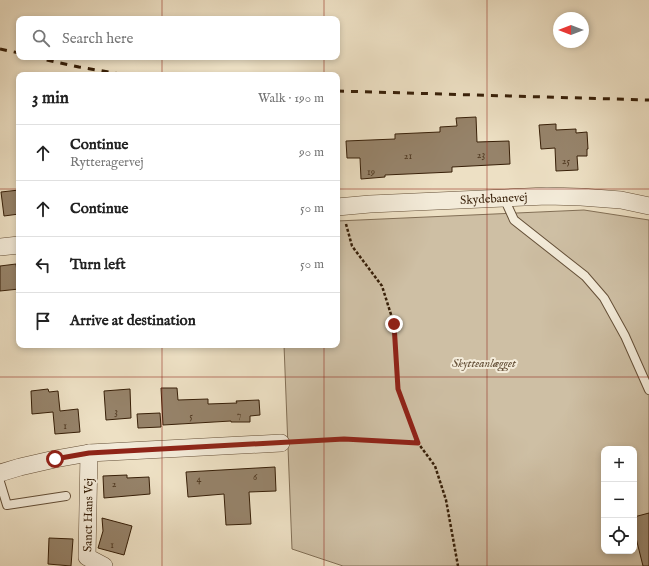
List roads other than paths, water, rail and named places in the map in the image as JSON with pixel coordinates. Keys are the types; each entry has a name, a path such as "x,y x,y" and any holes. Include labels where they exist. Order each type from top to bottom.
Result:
{"street":[{"name":"Skydebanevej","path":"340,207 370,204 547,196 621,200 649,206"},
{"path":"0,247 16,245"},
{"path":"0,473 55,459 89,453 281,443"},
{"name":"Sanct Hans Vej","path":"89,453 87,557 104,566"}],"lane":[{"path":"504,198 514,220 585,276 604,298 625,336 649,390"},
{"path":"0,482 7,505 66,496"}],"railway":[{"path":"0,49 16,52"},
{"path":"47,60 108,72"},
{"path":"340,91 649,100"}],"park label":[{"name":"Skytteanlægget","path":"484,363"}]}
